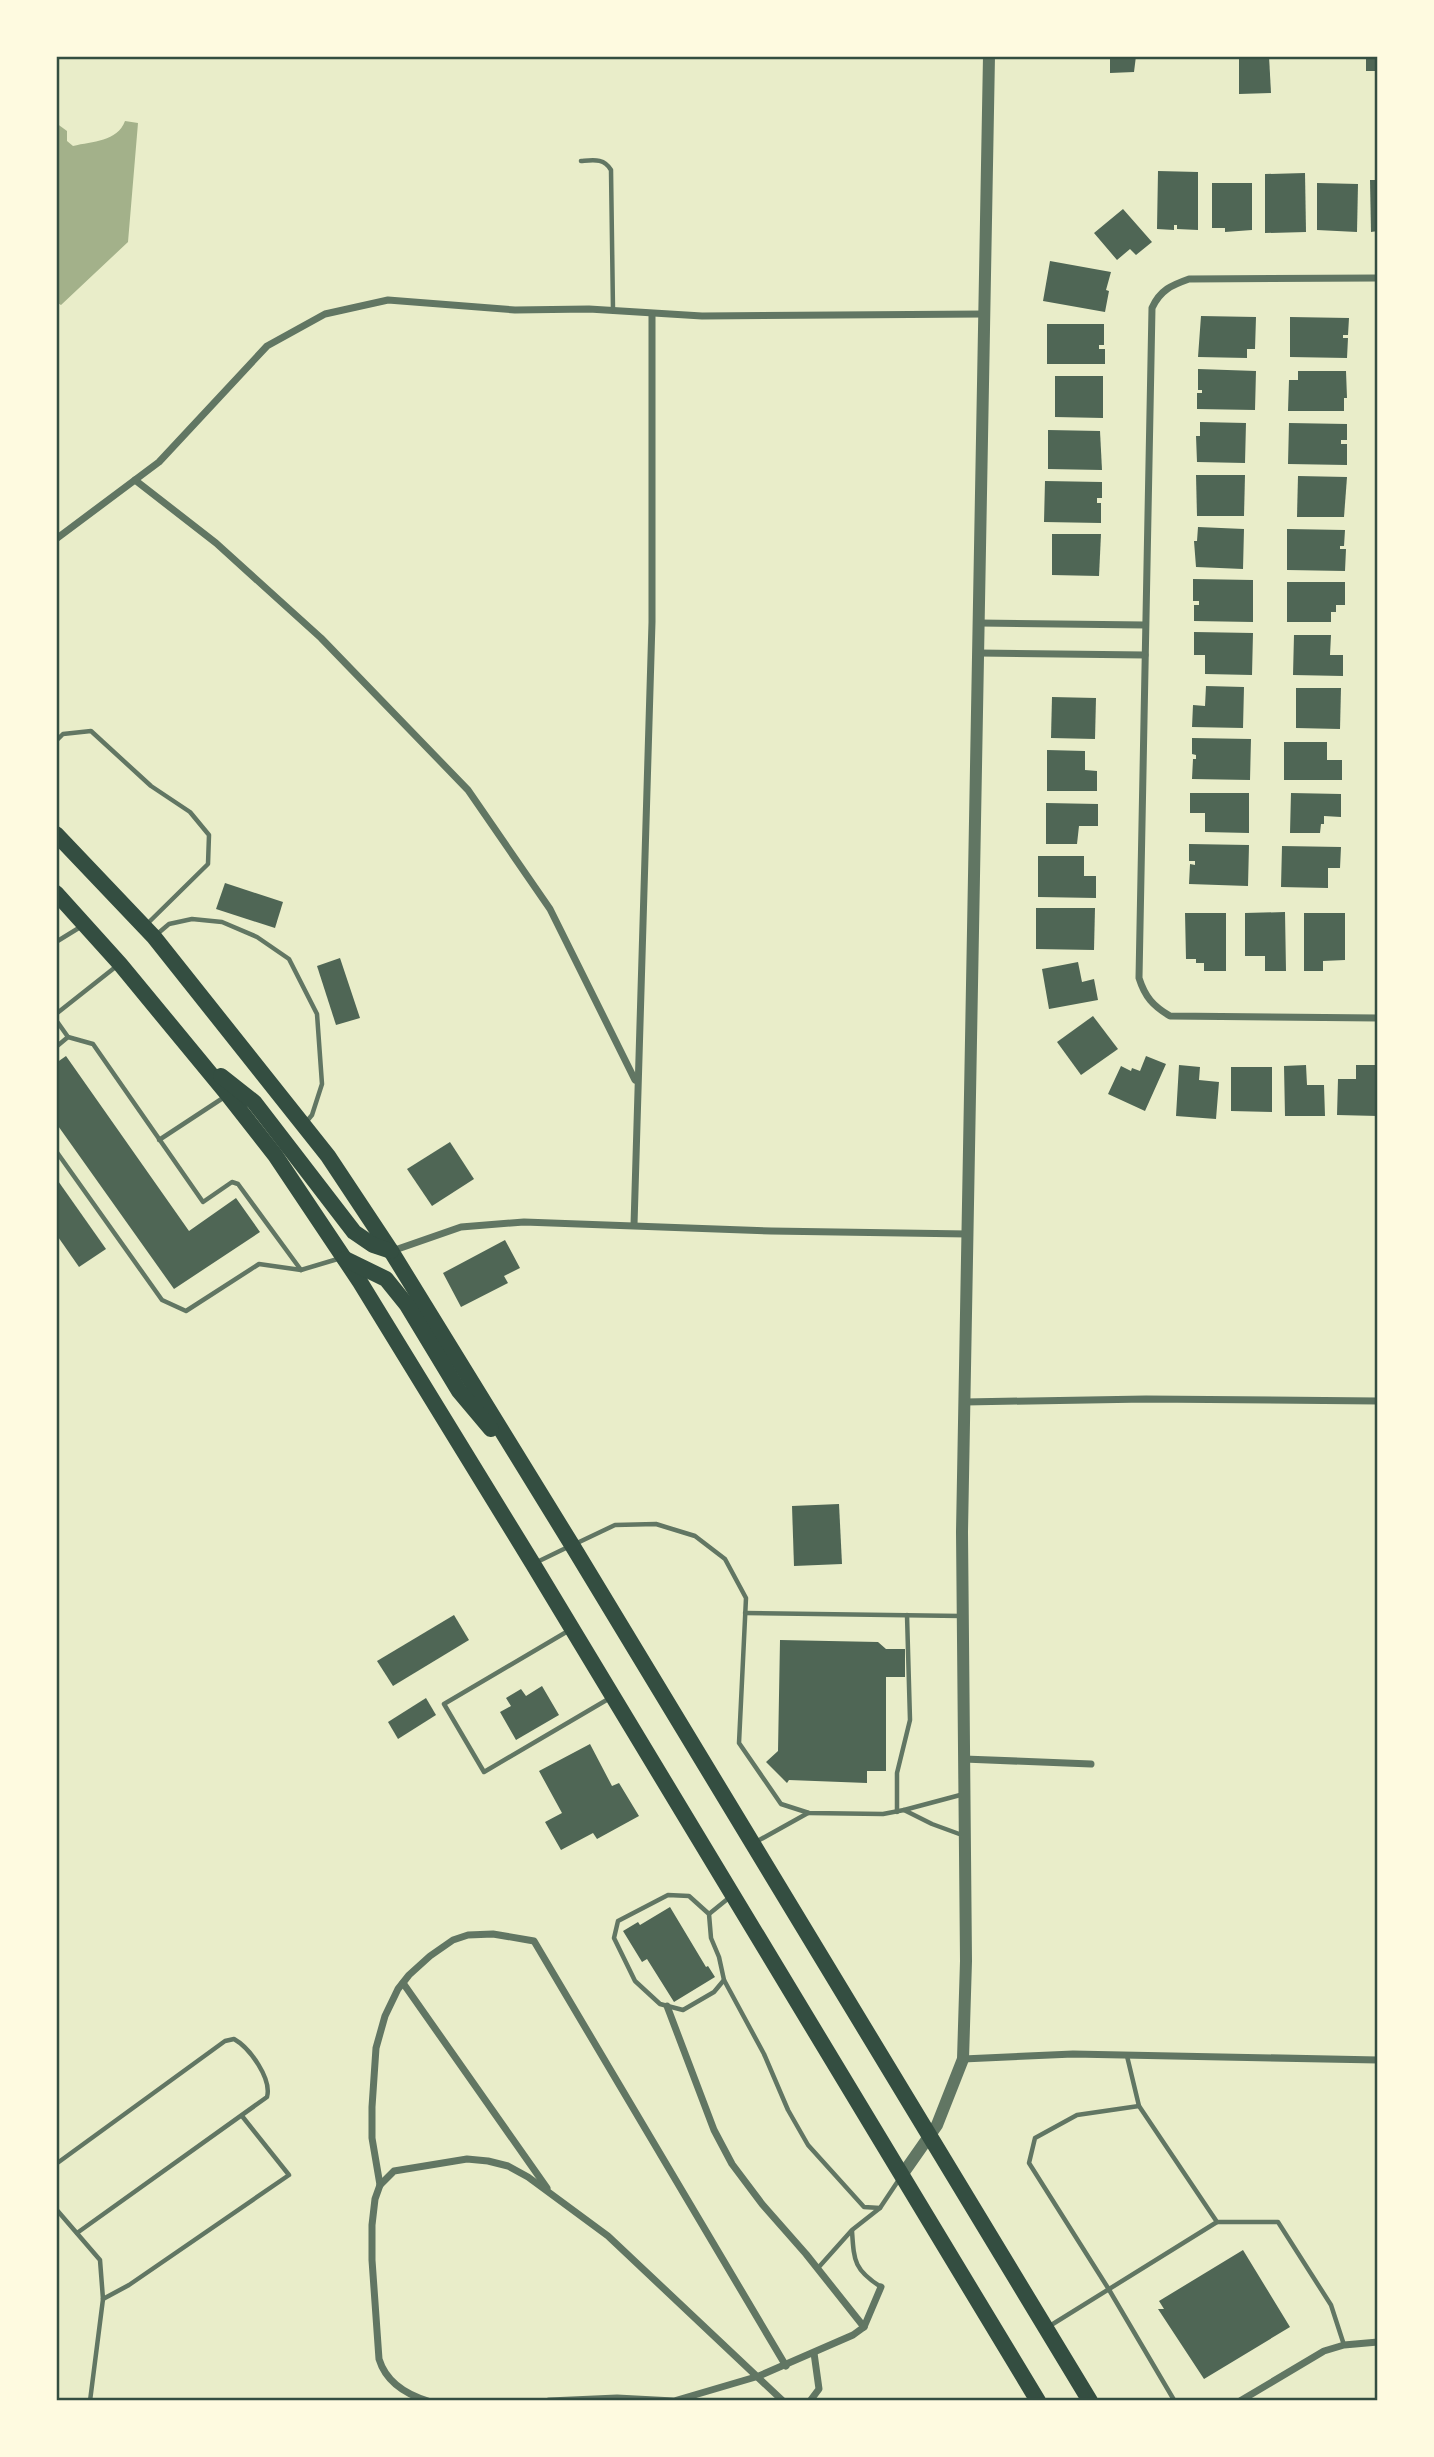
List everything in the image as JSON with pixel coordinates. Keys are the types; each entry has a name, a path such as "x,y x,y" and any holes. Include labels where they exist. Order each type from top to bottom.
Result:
{"highway":[{"path":"57,836 149,932 304,1124 391,1251 1090,2401"},
{"path":"56,893 120,964 228,1095 275,1156 360,1282 533,1563 1038,2401"},
{"path":"195,1055 254,1102 354,1232 373,1245 391,1251"},
{"path":"342,1258 386,1279 407,1305 459,1391 525,1468"}],"street":[{"path":"902,2175 937,2124 963,2059 966,1961 963,1616 965,1402 989,56"},
{"path":"1378,278 1189,279 1171,286 1157,296 1152,308 1139,978 1144,994 1153,1006 1170,1016 1181,1018 1378,1017"},
{"path":"56,539 159,462 267,346 325,314 388,300 515,310 613,311 702,316 984,314"},
{"path":"634,1225 652,622 652,314"},
{"path":"135,480 216,543 321,638 468,790 550,908 637,1084"},
{"path":"979,623 1145,625"},
{"path":"978,653 1144,654"},
{"path":"391,1251 461,1227 524,1222 771,1231 968,1234"},
{"path":"965,1402 1146,1399 1378,1401"},
{"path":"964,1759 1091,1764"},
{"path":"380,2185 372,2138 376,2048 385,2015 403,1983 430,1956 453,1940 468,1935 493,1934 534,1941 786,2366"},
{"path":"403,1983 551,2194"},
{"path":"667,2006 714,2130 732,2164 864,2327"},
{"path":"963,2059 1073,2054 1378,2060"},
{"path":"428,2401 412,2396 397,2386 383,2371 379,2359 373,2225 375,2199 380,2185 394,2171 439,2162 467,2160 508,2166 528,2177 608,2236 783,2401"},
{"path":"549,2401 617,2398 674,2400 759,2376 853,2335 864,2327 881,2287"},
{"path":"1240,2401 1324,2351 1344,2345 1378,2342"},
{"path":"810,2401 819,2389 814,2353"}],"lane":[{"path":"581,161 598,160 607,163 611,170 613,311"},
{"path":"56,741 63,734 91,731 151,786 190,812 209,835 208,864 149,932"},
{"path":"149,932 169,923 192,919 222,922 257,937 289,959 317,1014 322,1084 312,1115 304,1124"},
{"path":"56,942 85,924"},
{"path":"56,1014 120,964"},
{"path":"56,1020 68,1037 93,1044 203,1202 232,1182 238,1184 300,1270"},
{"path":"56,1047 68,1037"},
{"path":"159,1140 228,1095"},
{"path":"56,1151 162,1300 186,1311 259,1265 300,1270 342,1258"},
{"path":"533,1563 615,1525 656,1524 695,1536 725,1559 746,1598 739,1743 781,1804 809,1813 883,1814 965,1794"},
{"path":"745,1613 963,1616"},
{"path":"897,1812 897,1773 909,1720 907,1615"},
{"path":"572,1629 444,1704 484,1772 612,1696"},
{"path":"904,1810 965,1836"},
{"path":"753,1843 809,1813"},
{"path":"724,1980 714,1992 683,2010 660,2004 635,1981 614,1938 618,1921 668,1895 689,1896 709,1914 710,1938 719,1957 724,1980 808,2145 864,2207 880,2208"},
{"path":"709,1914 734,1895"},
{"path":"56,2164 225,2041 234,2039 244,2045 267,2080 270,2089 267,2097 77,2233"},
{"path":"1127,2055 1139,2106 1217,2222"},
{"path":"1139,2106 1077,2115 1035,2138 1029,2163 1108,2288 1174,2400"},
{"path":"103,2298 129,2285 289,2175 242,2116"},
{"path":"818,2269 852,2230 880,2208 902,2175"},
{"path":"56,2209 100,2260 103,2298 90,2401"},
{"path":"1045,2329 1217,2222 1278,2222 1331,2305 1344,2345"},
{"path":"852,2230 854,2257 863,2276 881,2287"}],"shaded area":[{"path":"125,121 138,123 128,242 61,305 56,302 56,123 67,131 67,141 73,146 110,137"}],"building":[{"path":"1110,56 1136,56 1134,72 1110,73"},
{"path":"1239,56 1269,56 1271,93 1239,94"},
{"path":"1366,56 1378,56 1378,71 1366,71"},
{"path":"1158,171 1198,172 1198,230 1177,229 1177,225 1174,225 1174,230 1157,229"},
{"path":"1305,173 1306,232 1265,233 1265,174"},
{"path":"1370,180 1378,180 1378,231 1371,232"},
{"path":"1212,183 1252,183 1252,230 1225,232 1225,228 1212,228"},
{"path":"1317,183 1358,184 1357,232 1317,230"},
{"path":"1123,209 1152,242 1136,255 1130,249 1117,260 1094,233"},
{"path":"1050,261 1111,272 1106,290 1109,291 1105,312 1043,301"},
{"path":"1201,316 1256,317 1255,349 1247,349 1247,358 1198,357"},
{"path":"1290,317 1349,318 1348,335 1343,335 1343,338 1348,338 1347,358 1290,357"},
{"path":"1047,324 1104,324 1104,345 1099,345 1099,349 1105,349 1105,364 1047,364"},
{"path":"1198,369 1256,371 1255,410 1197,409 1197,393 1202,393 1202,390 1198,390"},
{"path":"1298,371 1346,371 1347,398 1344,398 1344,411 1288,411 1289,380 1298,380"},
{"path":"1055,376 1103,376 1103,418 1055,417"},
{"path":"1200,422 1246,423 1245,463 1197,462 1196,436 1200,436"},
{"path":"1289,423 1347,424 1347,440 1341,440 1341,444 1347,444 1347,465 1288,464"},
{"path":"1048,430 1100,431 1102,470 1048,469"},
{"path":"1196,475 1245,475 1244,516 1197,516"},
{"path":"1298,476 1347,477 1344,517 1297,517"},
{"path":"1045,481 1102,482 1102,498 1097,498 1097,503 1101,503 1101,523 1044,522"},
{"path":"1198,527 1244,529 1243,569 1196,567 1194,541 1197,541"},
{"path":"1287,529 1345,530 1344,546 1340,546 1340,549 1346,549 1345,571 1287,570"},
{"path":"1052,534 1101,534 1099,576 1052,575"},
{"path":"1193,579 1253,580 1253,622 1194,621 1194,605 1199,605 1199,601 1193,601"},
{"path":"1287,582 1345,582 1345,605 1336,605 1336,612 1331,612 1331,622 1287,622"},
{"path":"1194,632 1253,633 1252,675 1205,674 1205,655 1194,655"},
{"path":"1294,635 1331,635 1330,655 1343,655 1343,676 1293,675"},
{"path":"1206,686 1244,687 1243,728 1192,727 1193,705 1205,706"},
{"path":"1296,688 1341,688 1340,729 1296,728"},
{"path":"1052,697 1096,698 1095,739 1051,738"},
{"path":"1192,738 1251,739 1250,780 1192,779 1193,759 1196,759 1196,755 1192,754"},
{"path":"1284,742 1327,742 1327,760 1342,760 1342,780 1284,780"},
{"path":"1047,750 1085,751 1085,770 1097,771 1097,791 1047,791"},
{"path":"1190,793 1249,793 1249,833 1205,832 1205,813 1190,813"},
{"path":"1291,793 1341,794 1341,817 1324,816 1320,833 1290,833"},
{"path":"1046,803 1098,804 1098,826 1079,826 1077,844 1046,844"},
{"path":"1189,844 1249,845 1248,886 1189,884 1190,864 1195,865 1195,861 1189,861"},
{"path":"1282,846 1341,847 1340,868 1328,868 1328,888 1281,887"},
{"path":"1038,856 1084,856 1084,876 1096,876 1096,898 1038,897"},
{"path":"225,883 283,902 275,928 216,909"},
{"path":"1036,908 1095,908 1094,950 1036,949"},
{"path":"1285,912 1286,971 1265,971 1265,956 1245,956 1245,913"},
{"path":"1185,913 1226,913 1226,971 1204,971 1204,963 1196,963 1196,959 1186,959"},
{"path":"1304,913 1345,913 1345,960 1323,961 1323,971 1304,971"},
{"path":"340,958 360,1018 336,1025 317,966"},
{"path":"1078,962 1082,982 1094,979 1098,1000 1049,1009 1042,969"},
{"path":"1093,1016 1118,1049 1081,1075 1057,1042"},
{"path":"66,1056 189,1231 236,1198 260,1232 174,1289 56,1123 56,1063"},
{"path":"1146,1056 1166,1064 1145,1111 1108,1094 1121,1066 1131,1071 1132,1068 1140,1071"},
{"path":"1179,1065 1200,1067 1199,1080 1219,1082 1216,1119 1176,1116"},
{"path":"1306,1065 1307,1085 1324,1085 1325,1116 1285,1116 1284,1066"},
{"path":"1356,1065 1378,1065 1378,1116 1337,1115 1338,1079 1356,1079"},
{"path":"1231,1067 1272,1067 1272,1112 1231,1111"},
{"path":"450,1142 474,1179 432,1206 407,1169"},
{"path":"56,1178 106,1249 79,1267 56,1234"},
{"path":"505,1240 520,1268 504,1276 508,1283 461,1307 443,1273"},
{"path":"839,1504 842,1564 794,1566 792,1506"},
{"path":"454,1615 469,1640 393,1686 377,1661"},
{"path":"780,1640 878,1642 886,1649 905,1649 905,1677 886,1677 886,1771 867,1771 867,1783 789,1780 787,1783 766,1762 778,1751"},
{"path":"542,1686 559,1715 516,1740 500,1712 511,1706 506,1698 521,1689 526,1696"},
{"path":"426,1698 436,1715 398,1739 388,1722"},
{"path":"590,1744 612,1786 619,1783 639,1816 597,1839 593,1833 561,1850 545,1822 562,1813 539,1771"},
{"path":"670,1907 706,1967 708,1966 715,1977 674,2002 647,1959 642,1962 623,1931 638,1922 640,1925"},
{"path":"1243,2250 1290,2327 1204,2379 1158,2309 1164,2309 1159,2301"}]}
